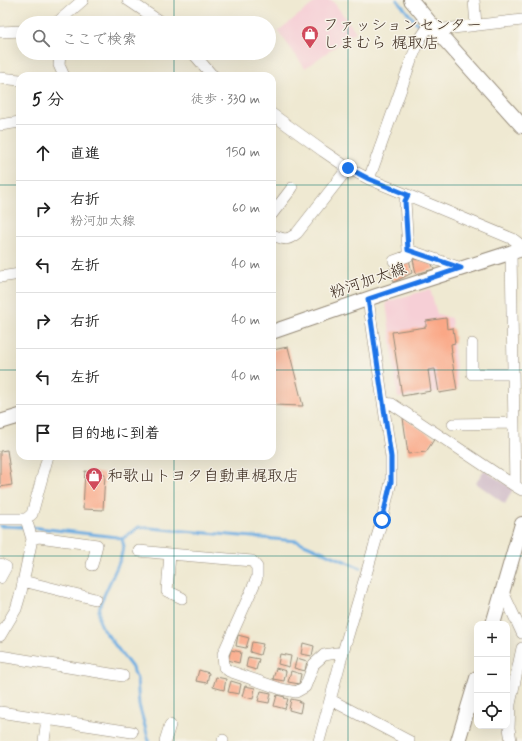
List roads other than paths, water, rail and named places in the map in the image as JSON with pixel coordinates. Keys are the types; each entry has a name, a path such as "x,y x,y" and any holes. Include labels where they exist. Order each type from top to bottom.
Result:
{"main road":[{"path":"411,0 522,126"},
{"name":"粉河加太線","path":"276,331 518,249"},
{"path":"0,422 16,417"},
{"path":"494,621 522,524"},
{"path":"458,741 474,688"}],"street":[{"path":"65,16 83,0"},
{"path":"128,0 152,16"},
{"path":"474,0 476,25"},
{"path":"369,179 420,39 434,27 476,25 522,20"},
{"path":"0,32 16,31"},
{"path":"59,60 59,65 62,72"},
{"path":"199,60 209,72"},
{"path":"0,78 16,80"},
{"path":"276,117 348,168 369,179 513,239 518,249 512,374 518,488"},
{"path":"0,124 16,122"},
{"path":"276,237 285,240 297,234 348,168"},
{"path":"276,209 292,188"},
{"path":"394,261 408,256 405,201 408,195"},
{"path":"408,250 461,268"},
{"path":"0,277 16,275"},
{"path":"320,741 382,520 391,482 391,457 368,299"},
{"path":"472,344 472,374 512,374"},
{"path":"384,403 392,404 518,488"},
{"path":"453,424 514,423"},
{"path":"0,636 16,609 21,592 29,528 47,460"},
{"path":"0,519 29,528 39,537 97,545 92,565"},
{"path":"139,551 252,561 257,567 257,578 222,654 224,667 229,671 281,689 296,692 305,687 314,664 324,655 344,652"},
{"path":"170,554 167,591 182,598"},
{"path":"0,564 6,567 0,578"},
{"path":"23,581 95,599"},
{"path":"503,592 522,633"},
{"path":"522,648 510,704 509,728 511,738 522,737"},
{"path":"0,656 123,676"},
{"path":"331,700 409,741"},
{"path":"0,712 132,732"},
{"path":"44,741 47,720"},
{"path":"165,741 170,725"}],"waterway":[{"path":"397,0 420,27"},
{"path":"0,526 25,527"},
{"path":"30,527 117,537 122,539 124,546 120,560 101,602 99,620 103,629 133,669 137,679 139,705 149,741"},
{"path":"122,539 139,527 297,541 361,568"}],"place":[{"name":"ファッションセンター しまむら 梶取店","path":"310,49"},
{"name":"和歌山トヨタ自動車梶取店","path":"94,491"}]}
